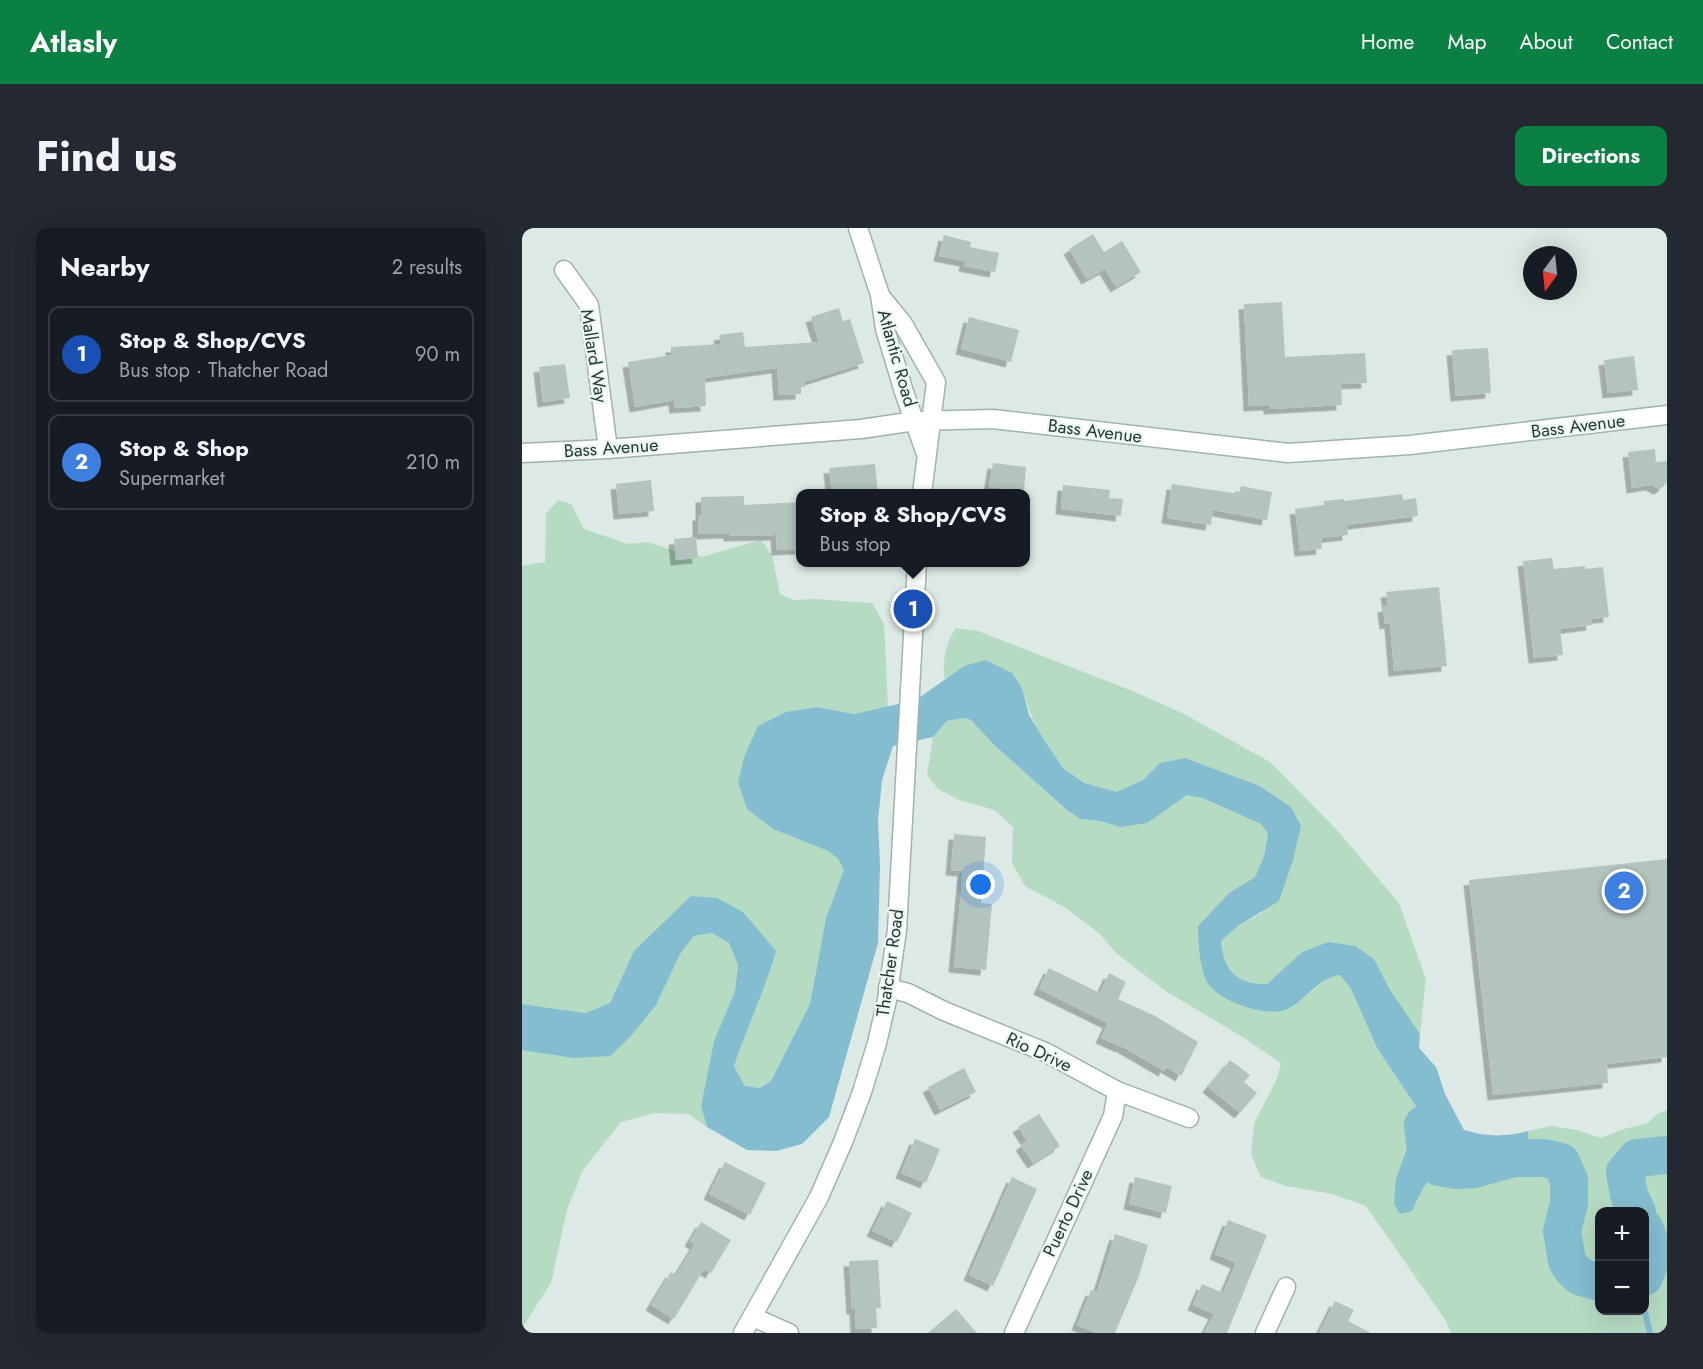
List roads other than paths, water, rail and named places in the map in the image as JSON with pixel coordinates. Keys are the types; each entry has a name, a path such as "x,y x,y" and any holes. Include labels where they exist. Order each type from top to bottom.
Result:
{"main road":[{"name":"Atlantic Road","path":"858,228 880,295 885,329 904,392 923,421"},
{"name":"Mallard Way","path":"564,270 589,305 608,449"},
{"name":"Atlantic Road","path":"880,295 903,324 936,382 923,421"},
{"name":"Bass Avenue","path":"522,453 608,449 861,429 923,421 993,419 1288,453 1410,445 1667,415"},
{"path":"922,489 926,454 923,421"},
{"name":"Thatcher Road","path":"743,1333 819,1197 862,1092 877,1043 897,930 916,567"},
{"name":"Rio Drive","path":"888,988 908,993 944,1011 1045,1052 1118,1091 1189,1118"},
{"name":"Puerto Drive","path":"1014,1333 1113,1116 1118,1091"},
{"path":"1265,1333 1286,1287"},
{"path":"753,1317 789,1333"}],"water":[{"path":"986,660 1012,673 1022,688 1029,715 1046,743 1063,768 1084,783 1117,792 1143,780 1160,763 1185,758 1260,786 1291,807 1301,826 1293,860 1279,901 1238,926 1221,941 1225,961 1229,968 1240,979 1267,984 1302,952 1328,942 1355,946 1374,959 1389,988 1420,1034 1419,1048 1436,1067 1445,1094 1464,1130 1496,1135 1528,1131 1528,1146 1525,1154 1514,1162 1496,1167 1470,1169 1452,1165 1444,1167 1427,1182 1412,1211 1400,1214 1394,1204 1396,1179 1416,1123 1417,1108 1377,1048 1351,989 1340,975 1326,980 1290,1008 1271,1012 1247,1007 1224,998 1209,985 1203,973 1198,926 1229,893 1255,877 1264,856 1268,834 1261,824 1202,798 1187,795 1147,823 1120,827 1100,821 1080,819 994,745 971,720 964,718 947,721 933,737 893,746 882,780 878,821 880,865 878,943 829,1117 802,1144 776,1151 747,1150 707,1127 701,1106 714,1041 735,991 738,965 729,943 712,933 694,936 680,954 656,1005 630,1037 610,1056 573,1058 522,1050 522,1004 585,1013 610,1003 634,951 691,896 717,898 743,912 776,951 734,1066 745,1086 760,1088 771,1081 810,1004 826,918 844,870 838,859 828,851 773,829 747,809 738,782 744,757 758,726 786,712 817,707 854,714 916,700 964,666"}],"waterway":[{"path":"1423,1125 1426,1152 1439,1167 1456,1170 1474,1169 1514,1158 1544,1158 1561,1162 1569,1180 1569,1203 1562,1231 1567,1261 1581,1277 1595,1281"},
{"path":"1635,1207 1629,1195 1625,1172 1637,1158 1667,1155"},
{"path":"1649,1246 1649,1258"},
{"path":"1646,1315 1650,1333"}],"place":[{"name":"Stop & Shop/CVS","path":"913,609"},
{"name":"Stop & Shop","path":"1624,891"}]}
